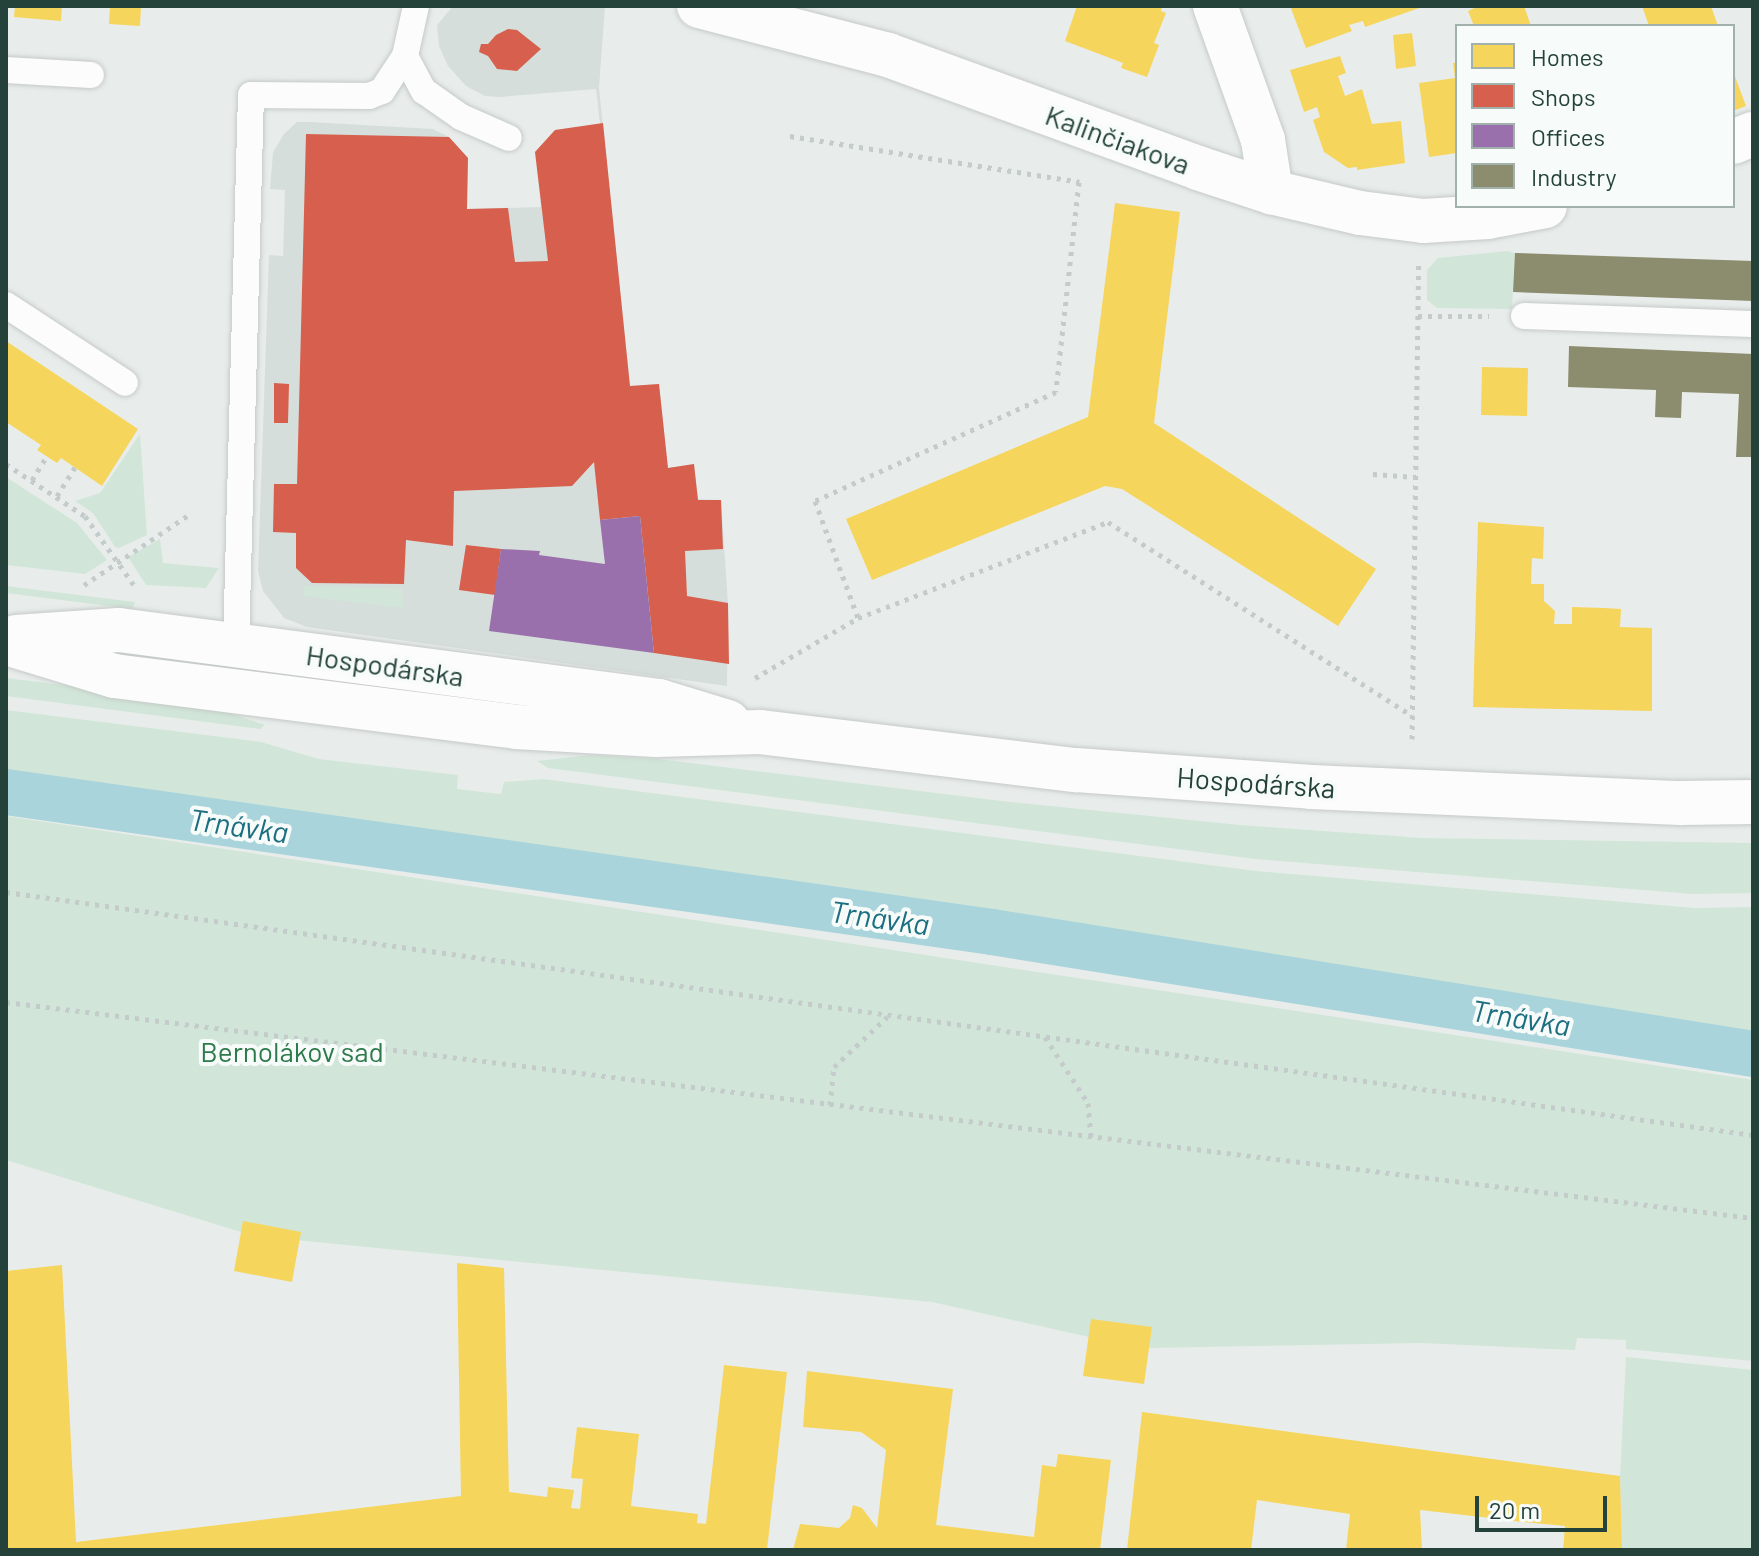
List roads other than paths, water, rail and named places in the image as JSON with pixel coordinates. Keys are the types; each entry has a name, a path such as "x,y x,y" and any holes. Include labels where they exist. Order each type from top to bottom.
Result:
{"street":[{"name":"Kalinčiakova","path":"699,6 888,55 1185,164 1271,192 1360,213 1423,221 1488,217 1535,208"},
{"path":"1215,6 1263,140 1271,192"},
{"name":"Hospodárska","path":"6,640 119,630 659,701 760,732"},
{"name":"Hospodárska","path":"6,640 114,676 311,703 532,728 656,735 760,732 1123,774 1430,793 1753,802"}],"lane":[{"path":"236,645 251,95 369,96 382,91 405,56 416,6"},
{"path":"405,56 424,91 461,117 509,138"},
{"path":"6,70 91,75"},
{"path":"1735,144 1753,154"},
{"path":"6,305 125,383"},
{"path":"1524,316 1753,324"}],"waterway":[{"name":"Trnávka","path":"6,792 992,932 1753,1054"}],"park label":[{"name":"Bernolákov sad","path":"292,1051"}]}
